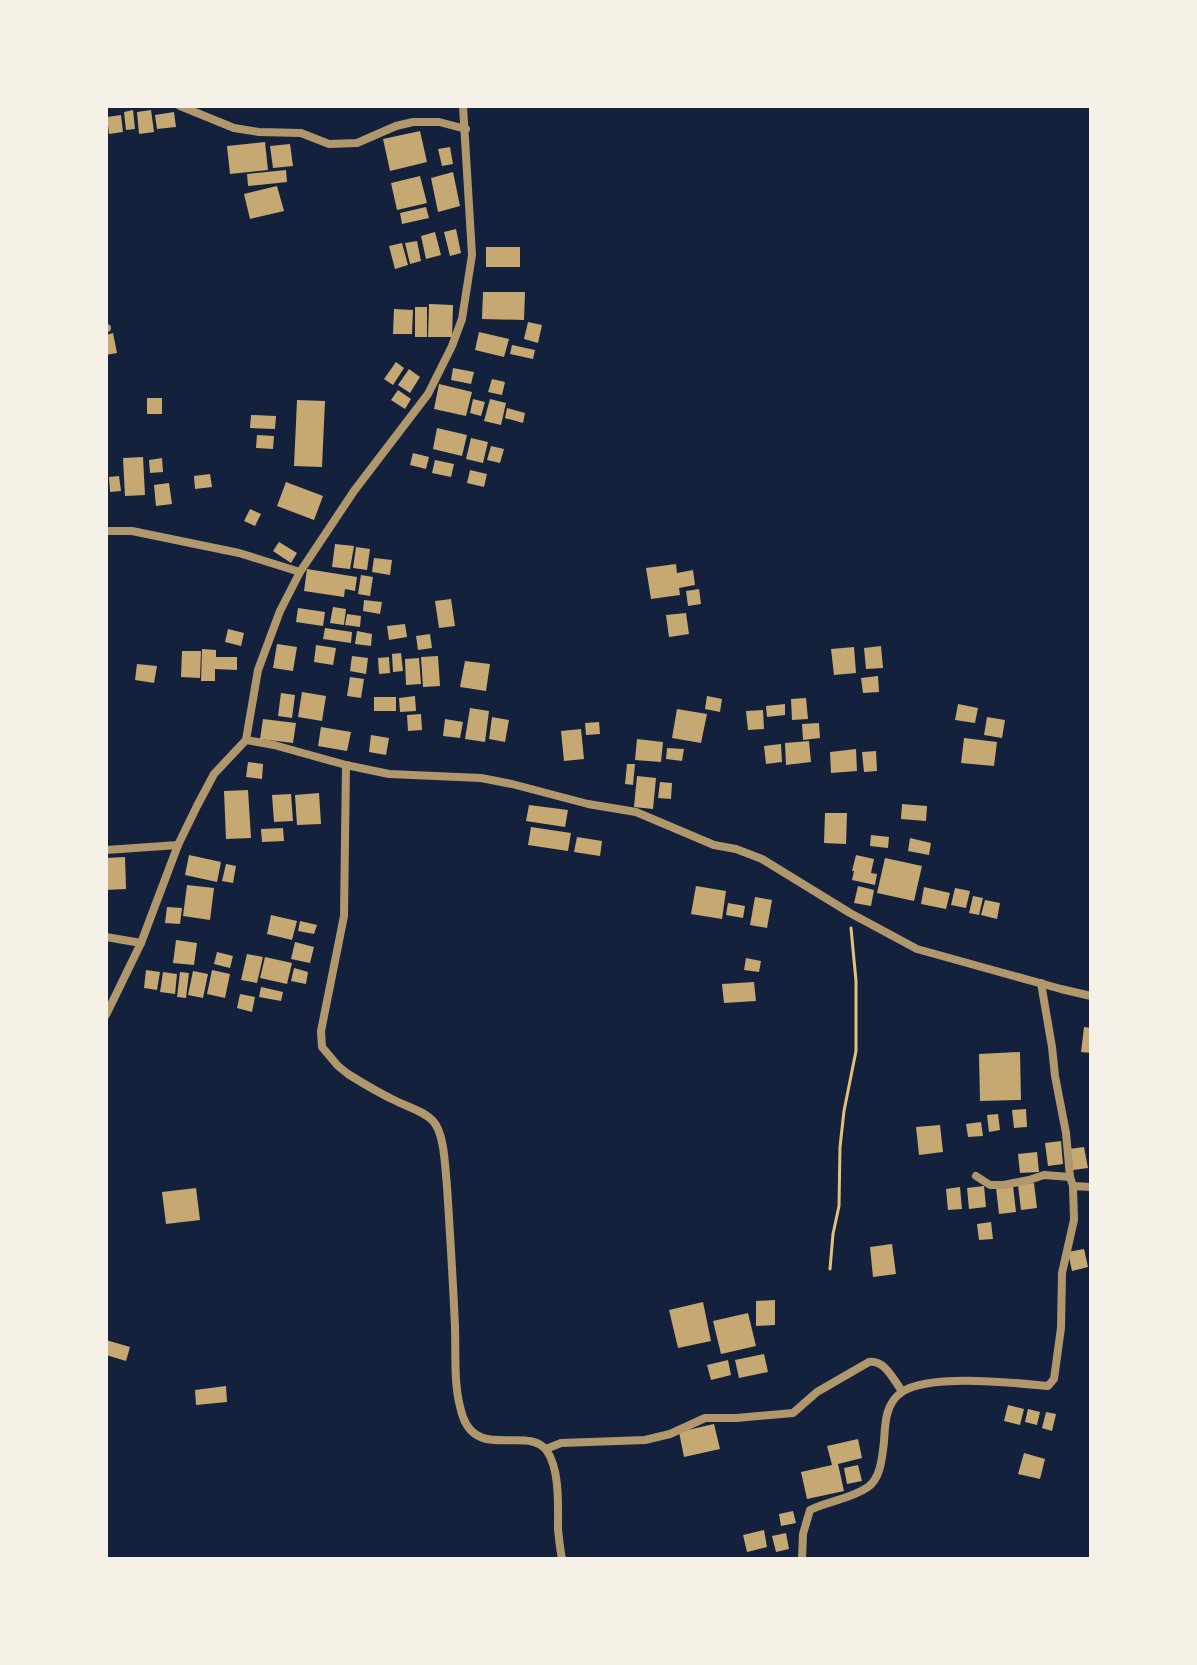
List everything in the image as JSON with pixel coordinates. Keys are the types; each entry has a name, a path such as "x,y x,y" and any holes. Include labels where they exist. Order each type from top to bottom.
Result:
{"street":[{"path":"180,106 234,128 301,133 329,144 357,143 413,122 439,122 466,129"},
{"path":"106,1015 141,943 178,845 214,774 246,740 258,670 280,611 300,572 354,491 428,394 452,346 462,319 472,255 463,106"},
{"path":"106,531 132,531 239,553 300,572"},
{"path":"246,740 389,774 481,778 588,804 636,812 714,845 762,859 850,913 917,949 1091,996"},
{"path":"346,765 344,916 321,1031 322,1047 348,1074 419,1112 436,1126 446,1172 455,1375 464,1418 469,1430 479,1437 504,1442 531,1441 546,1449 553,1465 559,1499 558,1530 562,1559"},
{"path":"106,850 178,845"},
{"path":"106,937 141,943"},
{"path":"802,1559 803,1534 810,1510 869,1487 878,1475 886,1418 891,1404 902,1391 940,1381 981,1380 1048,1386 1054,1379 1061,1328 1062,1273 1074,1220 1066,1133 1041,983"},
{"path":"976,1176 990,1185 1004,1185 1044,1175 1091,1187"},
{"path":"546,1449 561,1443 645,1440 670,1434 705,1418 793,1413 833,1381 875,1361 882,1364 902,1391"}],"path":[{"path":"830,1269 839,1206 844,1111 856,1051 856,981 850,913"}],"building":[{"path":"133,110 135,129 126,130 124,112"},
{"path":"151,110 154,132 139,134 137,112"},
{"path":"174,112 176,127 157,129 155,115"},
{"path":"121,115 123,132 109,134 107,117"},
{"path":"420,131 427,162 390,171 383,139"},
{"path":"265,142 268,170 230,174 227,146"},
{"path":"290,144 293,166 273,168 270,146"},
{"path":"450,147 453,164 442,166 438,149"},
{"path":"286,170 287,182 248,186 247,174"},
{"path":"453,172 460,206 438,212 431,178"},
{"path":"420,176 427,203 397,210 391,183"},
{"path":"277,186 284,211 250,219 244,194"},
{"path":"426,207 429,218 402,224 400,213"},
{"path":"456,229 461,253 450,256 444,232"},
{"path":"435,232 441,255 426,259 421,236"},
{"path":"417,241 421,261 410,264 405,243"},
{"path":"402,243 408,265 395,269 389,246"},
{"path":"486,247 520,247 520,267 486,267"},
{"path":"483,292 525,292 524,320 482,319"},
{"path":"429,304 453,305 452,337 428,337"},
{"path":"415,307 427,307 427,337 415,337"},
{"path":"394,309 413,310 412,334 393,334"},
{"path":"528,322 542,325 538,343 524,339"},
{"path":"479,332 509,339 504,357 475,350"},
{"path":"113,333 117,353 106,355 106,335"},
{"path":"512,345 535,350 533,359 510,354"},
{"path":"396,362 404,368 393,385 384,379"},
{"path":"453,368 474,372 471,384 451,380"},
{"path":"409,369 420,377 410,393 398,385"},
{"path":"492,379 505,382 502,395 488,392"},
{"path":"439,384 472,392 466,416 434,409"},
{"path":"398,390 411,399 405,409 391,400"},
{"path":"147,398 162,398 162,414 147,414"},
{"path":"473,399 485,402 481,416 470,413"},
{"path":"490,399 506,403 501,425 484,421"},
{"path":"297,400 325,401 322,467 294,466"},
{"path":"507,408 525,413 523,423 505,418"},
{"path":"251,415 276,416 275,429 250,428"},
{"path":"437,428 467,435 462,456 433,449"},
{"path":"257,435 274,436 273,449 256,448"},
{"path":"471,438 488,442 483,463 466,459"},
{"path":"491,446 504,449 500,463 487,460"},
{"path":"413,453 429,457 426,469 410,465"},
{"path":"143,457 145,495 125,496 123,458"},
{"path":"162,458 163,472 150,473 149,460"},
{"path":"435,460 454,464 451,477 432,473"},
{"path":"470,470 487,474 484,487 467,483"},
{"path":"210,474 212,487 195,489 194,476"},
{"path":"119,476 121,491 110,492 109,477"},
{"path":"286,482 323,496 314,520 277,506"},
{"path":"169,483 172,504 156,506 154,485"},
{"path":"250,509 261,514 255,526 244,521"},
{"path":"279,542 297,553 291,563 273,551"},
{"path":"335,544 354,546 350,569 332,567"},
{"path":"356,547 370,549 367,570 353,568"},
{"path":"374,558 392,560 390,575 372,572"},
{"path":"676,564 677,573 693,570 695,585 679,588 680,595 651,599 646,568"},
{"path":"307,569 357,577 355,591 345,589 344,597 304,591"},
{"path":"361,575 373,577 370,596 358,594"},
{"path":"699,589 701,604 688,606 686,591"},
{"path":"451,599 455,626 439,628 435,601"},
{"path":"364,600 382,602 380,614 363,611"},
{"path":"333,607 346,609 344,625 330,623"},
{"path":"298,608 325,612 323,626 296,622"},
{"path":"686,613 689,634 669,637 666,615"},
{"path":"347,614 361,616 360,627 345,625"},
{"path":"405,624 407,637 389,640 387,626"},
{"path":"325,628 352,632 351,643 323,639"},
{"path":"228,629 244,633 241,646 225,642"},
{"path":"357,631 372,634 371,646 355,644"},
{"path":"430,634 432,648 418,650 416,636"},
{"path":"277,644 297,647 293,671 273,668"},
{"path":"316,645 336,648 333,665 314,662"},
{"path":"881,646 883,668 866,669 864,648"},
{"path":"854,647 856,673 834,675 831,649"},
{"path":"202,649 216,650 216,657 237,657 237,670 215,669 215,681 201,681"},
{"path":"182,651 201,651 200,678 181,677"},
{"path":"401,653 403,671 393,672 392,654"},
{"path":"352,656 368,658 366,674 350,671"},
{"path":"438,656 440,686 423,687 421,657"},
{"path":"389,657 390,673 379,674 378,658"},
{"path":"419,658 421,684 406,685 405,659"},
{"path":"465,661 490,664 486,691 460,687"},
{"path":"137,664 157,666 154,683 135,680"},
{"path":"878,676 879,692 863,693 861,678"},
{"path":"350,677 364,679 361,698 347,696"},
{"path":"302,692 326,696 322,721 298,717"},
{"path":"281,693 295,695 292,718 278,716"},
{"path":"415,696 416,711 400,712 399,698"},
{"path":"707,696 722,699 720,712 705,709"},
{"path":"374,697 396,697 396,711 374,711"},
{"path":"806,698 808,719 792,720 791,699"},
{"path":"785,704 785,715 767,717 766,706"},
{"path":"958,704 978,708 975,723 955,720"},
{"path":"470,708 489,711 485,742 465,739"},
{"path":"677,709 707,714 701,743 672,738"},
{"path":"763,710 764,729 748,730 746,711"},
{"path":"421,714 422,730 408,731 407,715"},
{"path":"492,717 509,720 505,742 489,739"},
{"path":"987,717 1005,720 1002,738 984,735"},
{"path":"263,719 296,723 293,743 260,739"},
{"path":"445,719 463,722 460,738 443,736"},
{"path":"599,722 600,734 586,735 585,723"},
{"path":"819,723 820,738 803,740 802,724"},
{"path":"321,727 351,732 347,751 318,746"},
{"path":"581,729 584,759 564,761 561,731"},
{"path":"371,735 389,738 386,755 369,752"},
{"path":"964,738 997,742 994,766 961,763"},
{"path":"637,739 663,742 661,762 635,760"},
{"path":"809,741 811,762 786,765 785,743"},
{"path":"781,744 782,762 766,764 764,746"},
{"path":"667,748 684,749 682,761 666,759"},
{"path":"856,749 857,771 831,773 830,752"},
{"path":"876,751 877,771 864,772 862,752"},
{"path":"248,762 263,764 262,779 246,777"},
{"path":"627,764 635,764 633,785 625,784"},
{"path":"637,776 656,778 653,809 634,807"},
{"path":"660,782 672,783 671,799 658,798"},
{"path":"248,790 251,838 226,839 224,791"},
{"path":"319,793 321,824 297,825 295,795"},
{"path":"291,794 293,821 274,822 272,795"},
{"path":"902,804 927,806 926,821 901,819"},
{"path":"529,805 568,810 565,827 526,821"},
{"path":"825,813 847,813 846,844 824,843"},
{"path":"531,827 571,833 568,851 528,845"},
{"path":"283,828 284,841 262,842 261,829"},
{"path":"871,835 889,837 888,848 870,846"},
{"path":"577,837 602,841 600,856 574,852"},
{"path":"910,838 931,843 929,855 908,851"},
{"path":"189,855 221,862 217,882 185,875"},
{"path":"856,855 874,859 871,873 877,874 875,885 852,880"},
{"path":"125,857 126,889 106,890 106,858"},
{"path":"885,858 922,866 914,901 877,893"},
{"path":"226,864 236,866 233,883 222,881"},
{"path":"187,885 214,888 210,920 183,916"},
{"path":"696,886 726,891 722,919 691,914"},
{"path":"858,886 874,890 871,906 854,903"},
{"path":"924,887 950,893 946,909 921,904"},
{"path":"955,888 970,891 966,908 951,905"},
{"path":"973,896 983,898 979,915 969,913"},
{"path":"755,897 772,900 767,928 750,925"},
{"path":"985,900 1000,903 997,919 981,915"},
{"path":"728,903 745,906 743,918 726,915"},
{"path":"167,907 182,908 180,924 165,923"},
{"path":"271,915 297,921 292,940 267,934"},
{"path":"300,921 317,925 314,934 298,931"},
{"path":"176,940 197,943 194,965 173,963"},
{"path":"295,942 314,947 310,963 291,959"},
{"path":"217,952 233,956 230,968 214,964"},
{"path":"247,954 263,957 257,983 241,980"},
{"path":"265,957 292,963 287,984 260,978"},
{"path":"746,958 761,961 759,972 744,970"},
{"path":"294,968 308,972 306,984 291,981"},
{"path":"146,970 160,972 157,990 144,988"},
{"path":"212,970 230,974 225,998 207,994"},
{"path":"193,971 208,974 203,998 188,995"},
{"path":"163,972 177,974 175,994 160,992"},
{"path":"180,972 189,973 186,998 177,997"},
{"path":"754,982 756,1001 724,1003 722,984"},
{"path":"261,987 283,992 281,1001 259,997"},
{"path":"240,994 255,997 252,1012 237,1008"},
{"path":"1084,1027 1091,1028 1091,1053 1081,1052"},
{"path":"1020,1052 1021,1100 980,1101 979,1054"},
{"path":"1026,1109 1027,1127 1014,1128 1012,1110"},
{"path":"998,1114 1000,1130 989,1132 987,1115"},
{"path":"981,1122 983,1136 968,1137 966,1124"},
{"path":"940,1125 943,1152 919,1155 916,1127"},
{"path":"1061,1141 1063,1164 1048,1166 1045,1143"},
{"path":"1084,1147 1088,1168 1073,1170 1069,1149"},
{"path":"1037,1152 1039,1172 1020,1173 1018,1154"},
{"path":"1034,1183 1037,1208 1021,1210 1018,1185"},
{"path":"984,1186 986,1207 969,1209 967,1188"},
{"path":"1013,1186 1016,1212 999,1214 996,1188"},
{"path":"960,1187 962,1209 948,1210 946,1189"},
{"path":"196,1188 200,1220 166,1224 162,1192"},
{"path":"991,1222 993,1239 979,1240 977,1224"},
{"path":"892,1244 896,1274 873,1277 870,1247"},
{"path":"1084,1249 1088,1267 1072,1271 1068,1252"},
{"path":"775,1300 775,1325 756,1326 756,1301"},
{"path":"703,1302 711,1341 678,1348 669,1310"},
{"path":"748,1313 756,1346 721,1354 713,1321"},
{"path":"106,1340 130,1347 126,1361 106,1355"},
{"path":"764,1354 768,1372 739,1378 735,1360"},
{"path":"728,1360 731,1375 711,1380 707,1365"},
{"path":"226,1386 227,1402 196,1405 195,1390"},
{"path":"1008,1405 1024,1409 1020,1425 1004,1421"},
{"path":"1028,1409 1040,1412 1037,1425 1025,1422"},
{"path":"1046,1412 1056,1414 1052,1431 1042,1428"},
{"path":"714,1424 720,1449 684,1457 679,1432"},
{"path":"858,1439 862,1458 838,1464 844,1491 807,1499 801,1472 832,1465 827,1446"},
{"path":"1024,1453 1045,1459 1040,1479 1018,1474"},
{"path":"858,1465 862,1481 847,1484 844,1468"},
{"path":"793,1511 796,1523 781,1526 779,1514"},
{"path":"764,1530 767,1547 747,1552 743,1535"},
{"path":"786,1533 789,1549 776,1552 772,1536"}]}
